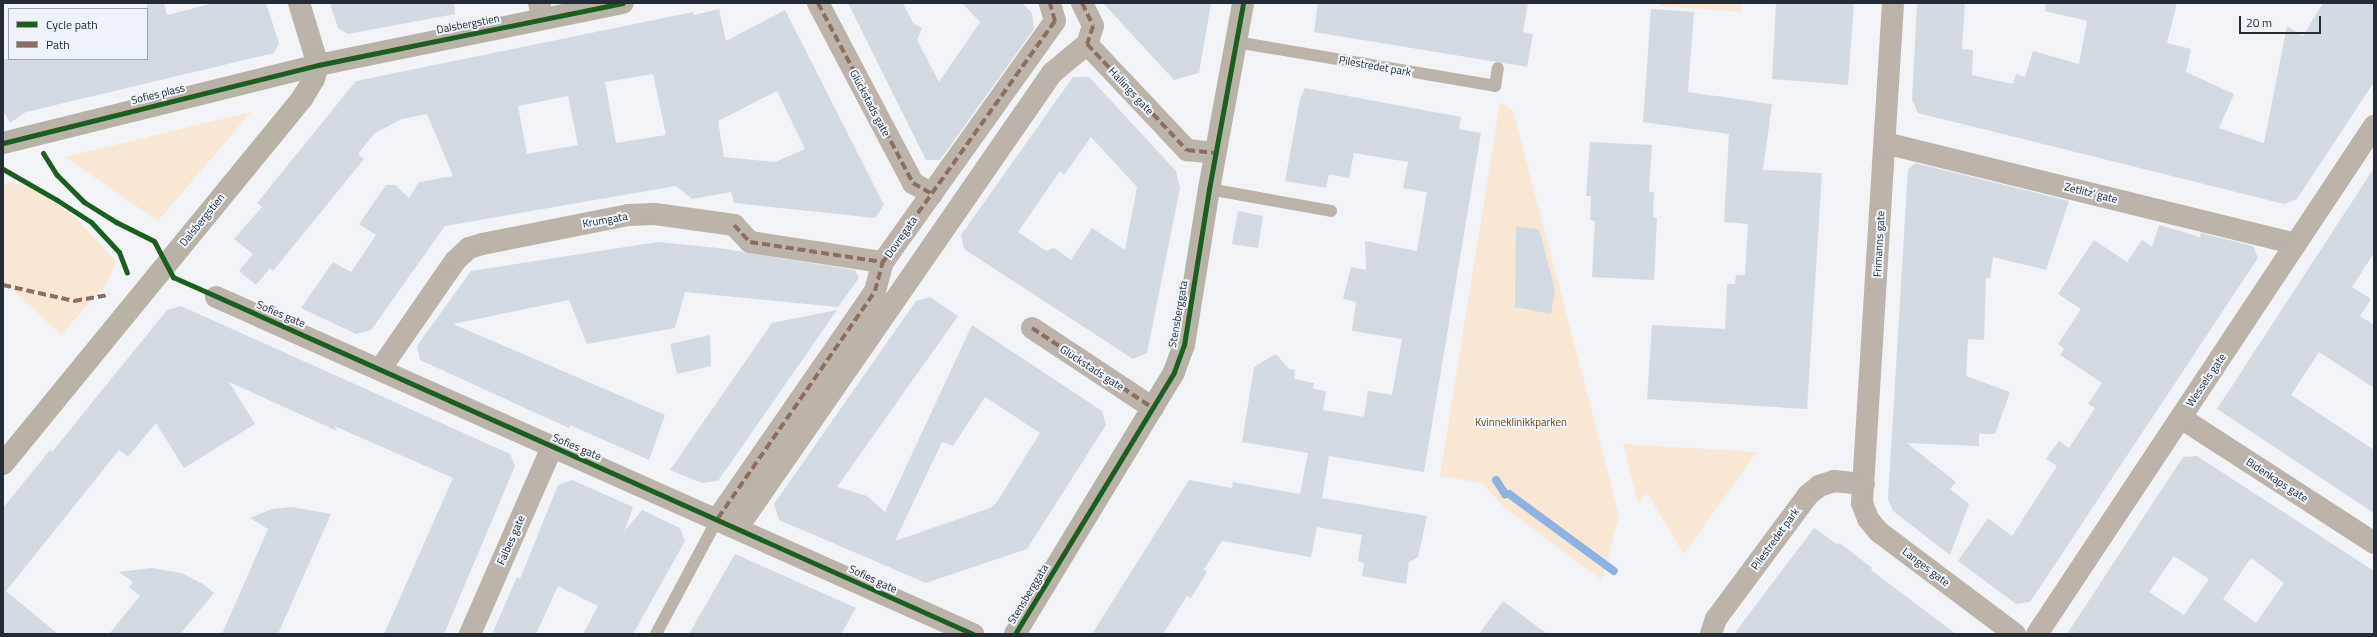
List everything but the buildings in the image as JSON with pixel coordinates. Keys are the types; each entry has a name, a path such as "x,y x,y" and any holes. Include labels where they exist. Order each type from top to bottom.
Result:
{"street":[{"path":"299,3 318,65"},
{"name":"Dalsbergstien","path":"3,464 303,97 314,79 318,65 541,11 623,3"},
{"name":"Glückstads gate","path":"818,3 913,183 932,194"},
{"path":"728,523 1052,72 1087,44 1093,26 1082,3"},
{"name":"Stensberggata","path":"1014,634 1153,408 1174,372 1184,345 1215,154 1243,3"},
{"name":"Frimanns gate","path":"1864,484 1893,3"},
{"name":"Dovregata","path":"728,523 875,291 883,262 932,194 1053,12"},
{"name":"Hallings gate","path":"1087,44 1187,150 1215,154"},
{"name":"Sofies plass","path":"3,143 318,65"},
{"name":"Wessels gate","path":"2038,634 2374,126"},
{"name":"Zetlitz’ gate","path":"1885,143 2296,244"},
{"name":"Krumgata","path":"381,368 455,261 469,248 628,215 655,214 734,225 750,242 883,262"},
{"name":"Sofies gate","path":"216,297 381,368 552,447 728,523 926,625 974,634"},
{"name":"Glückstads gate","path":"1032,328 1153,408"},
{"name":"Bidenkaps gate","path":"2181,418 2374,543"},
{"name":"Falbes gate","path":"470,634 552,447"},
{"name":"Pilestredet park","path":"1711,634 1716,619 1808,495 1819,486 1834,481 1864,484"},
{"name":"Langes gate","path":"1864,484 1862,503 1868,519 1879,532 2015,634"}],"lane":[{"name":"Pilestredet park","path":"1236,42 1495,86 1498,68"},
{"path":"1209,189 1331,211"},
{"path":"656,634 728,523"}],"green space":[{"path":"1660,3 1742,3 1741,12 1660,6"},
{"name":"Kvinneklinikkparken","path":"1500,102 1513,110 1619,515 1602,580 1506,509 1482,483 1440,476"},
{"path":"251,112 158,221 65,157"},
{"path":"3,184 22,184 47,197 76,218 116,262 107,283 61,335 3,281"},
{"path":"1623,444 1757,452 1684,554 1647,493 1638,503"}],"waterway":[{"path":"1496,480 1505,494 1509,494 1614,571"}],"marked path":[{"path":"818,3 913,183 932,194"},
{"path":"718,518 875,291 883,262 1055,21 1050,3"},
{"path":"1082,3 1093,26 1087,44 1187,150 1215,153"},
{"path":"734,225 750,242 883,262"},
{"path":"3,285 74,301 109,295"},
{"path":"1032,328 1153,408"}],"cycle path":[{"path":"3,143 318,65 623,3"},
{"path":"1015,634 1174,372 1184,345 1209,189 1243,3"},
{"path":"43,153 57,175 84,202 116,222 154,241 173,277 973,634"},
{"path":"3,169 57,200 91,222 119,252 127,273"}]}
